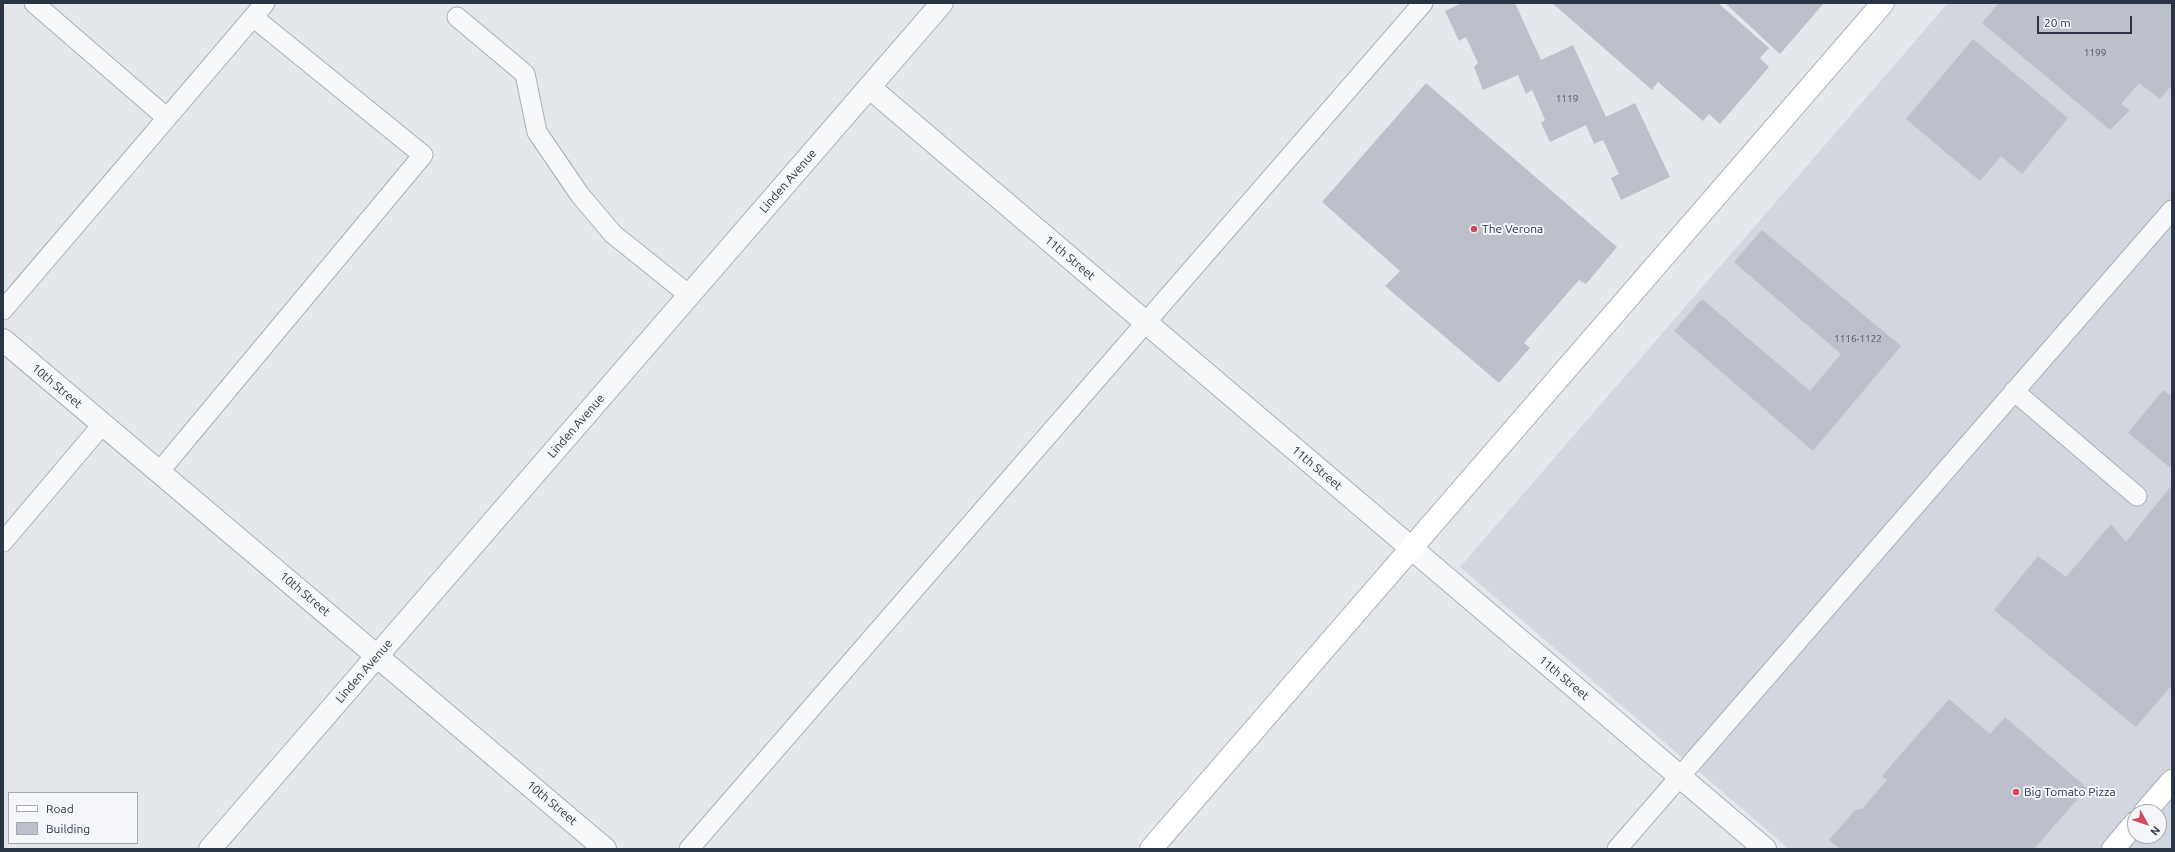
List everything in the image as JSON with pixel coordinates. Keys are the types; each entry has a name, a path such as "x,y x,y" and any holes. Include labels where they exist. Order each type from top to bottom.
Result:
{"street":[{"name":"Linden Avenue","path":"210,849 942,3"},
{"path":"1151,849 1883,3"},
{"name":"11th Street","path":"869,87 1765,849"},
{"name":"10th Street","path":"3,340 606,849"},
{"path":"2152,804 2172,781"},
{"path":"2112,849 2127,832"}],"lane":[{"path":"34,3 167,118"},
{"path":"3,310 265,3"},
{"path":"689,849 1423,3"},
{"path":"159,472 423,155 253,17"},
{"path":"457,17 525,74 537,132 580,195 613,234 689,295"},
{"path":"1617,849 2172,210"},
{"path":"2014,391 2137,496"},
{"path":"3,542 102,425"}],"shaded area":[{"path":"1948,3 2172,3 2172,849 1789,849 1460,567"}],"building":[{"path":"1462,3 1515,3 1541,60 1573,45 1606,117 1635,103 1670,177 1621,200 1611,178 1619,174 1603,140 1594,144 1586,125 1550,142 1541,123 1545,120 1532,90 1526,94 1518,75 1483,90 1474,67 1478,63 1466,37 1459,41 1445,11"},
{"path":"1552,3 1718,3 1769,48 1760,58 1769,67 1720,124 1709,114 1703,121 1658,82 1652,90"},
{"path":"1725,3 1824,3 1780,54"},
{"path":"1999,3 2172,3 2172,85 2160,99 2139,83 2121,104 2130,110 2110,130 1982,23"},
{"path":"1973,39 2068,118 2022,174 2001,156 1980,181 1906,119"},
{"name":"The Verona","path":"1426,83 1617,247 1586,284 1579,280 1524,343 1530,348 1499,383 1385,286 1400,271 1322,202"},
{"path":"1762,230 1901,346 1813,451 1674,331 1702,299 1810,391 1841,354 1734,262"},
{"path":"2163,390 2172,397 2172,469 2128,433"},
{"path":"2172,485 2172,685 2136,727 1994,610 2038,556 2066,577 2111,524 2126,542"},
{"path":"1949,699 1990,734 2005,717 2087,788 2034,849 1840,849 1829,840 1855,810 1862,809 1887,780 1882,776"}],"place":[{"name":"The Verona","path":"1474,229"},
{"name":"Big Tomato Pizza","path":"2016,792"}]}
